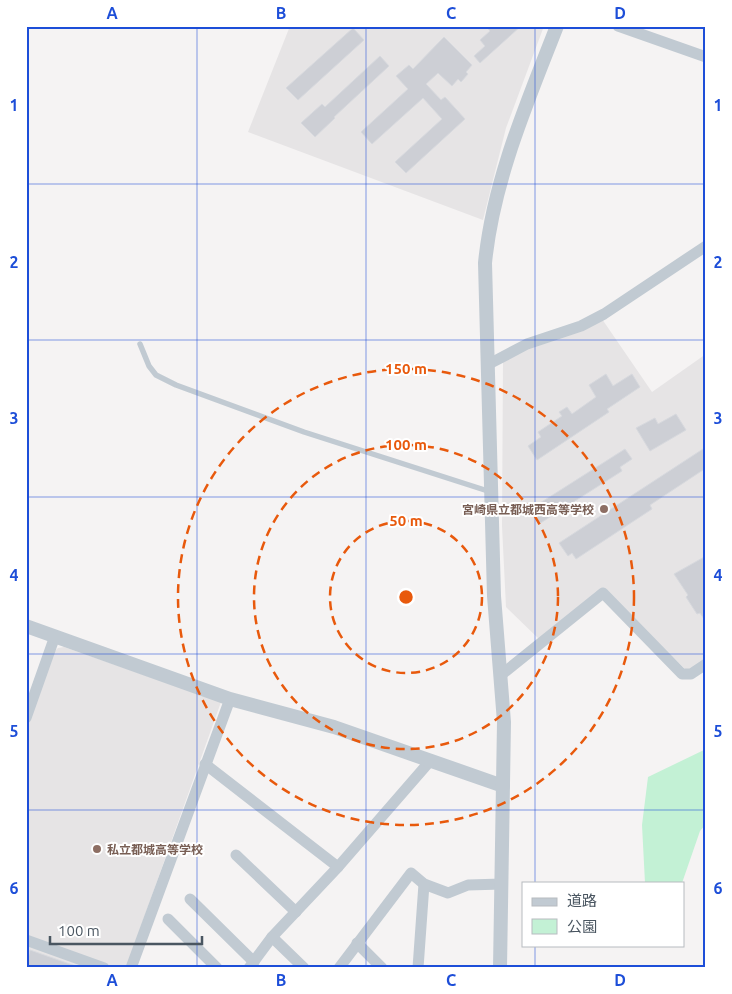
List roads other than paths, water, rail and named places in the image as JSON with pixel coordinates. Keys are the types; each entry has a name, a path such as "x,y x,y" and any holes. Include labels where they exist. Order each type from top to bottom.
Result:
{"street":[{"path":"500,968 504,722 494,596 485,263 490,223 526,105 557,26"},
{"path":"618,26 706,57"},
{"path":"489,364 527,344 581,326 604,314 706,246"},
{"path":"501,675 604,593 682,674 691,674 706,664"},
{"path":"26,626 230,698 334,728 503,786"},
{"path":"26,718 55,636"},
{"path":"131,968 230,698"},
{"path":"190,899 251,965 272,937 338,867 431,760"},
{"path":"205,764 338,867"},
{"path":"236,855 296,912"},
{"path":"339,968 411,873 424,884 448,893 468,885 502,884"},
{"path":"418,968 424,884"},
{"path":"168,919 217,968"},
{"path":"272,937 304,968"},
{"path":"26,940 104,968"},
{"path":"357,943 382,968"}],"lane":[{"path":"140,344 148,366 156,375 176,386 304,432 492,492"}],"place":[{"name":"宮崎県立都城西高等学校","path":"604,509"},
{"name":"私立都城高等学校","path":"97,849"}]}
